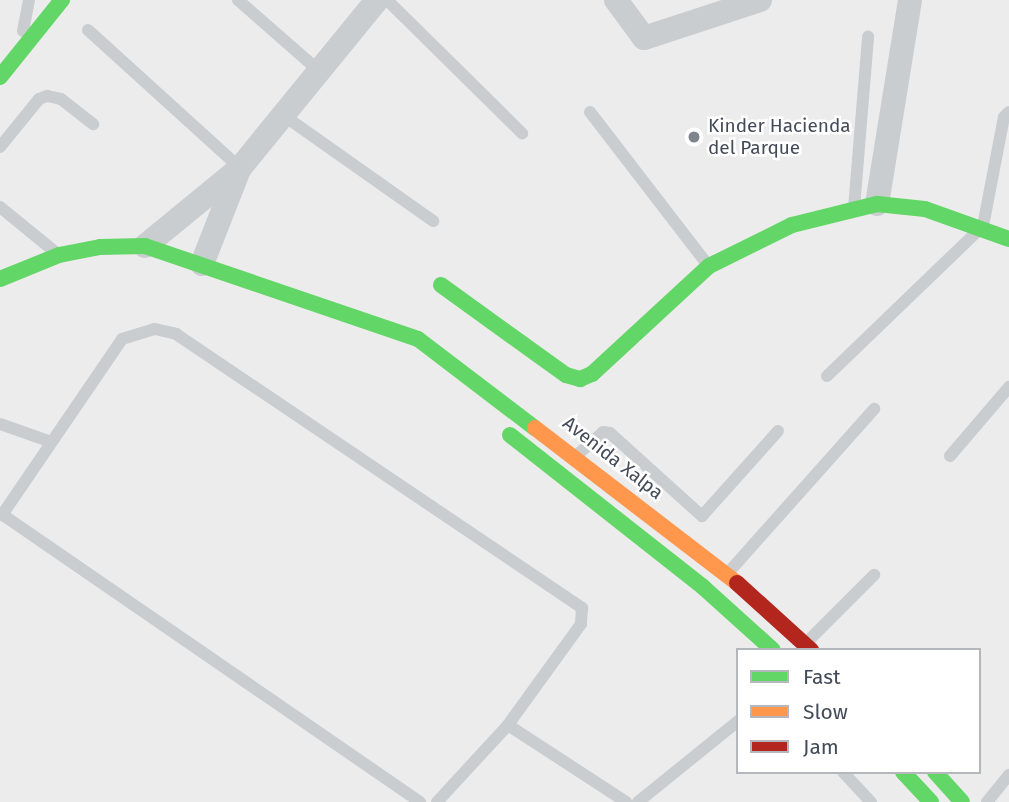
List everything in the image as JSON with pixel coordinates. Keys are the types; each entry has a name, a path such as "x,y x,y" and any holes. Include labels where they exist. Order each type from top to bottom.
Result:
{"main road":[{"path":"0,77 62,0"},
{"path":"441,285 566,375 580,379 592,374 709,266 792,225 865,207 925,209 983,226 1009,239"},
{"name":"Avenida Xalpa","path":"0,279 59,255 100,247 145,246 373,326 418,339 576,456 727,574 805,648"},
{"name":"Avenida Xalpa","path":"373,326 407,357"},
{"path":"491,421 711,594 771,648"},
{"path":"560,474 576,456"},
{"path":"711,594 727,574"},
{"path":"905,774 931,802"},
{"path":"937,774 962,802"}],"street":[{"path":"145,246 240,168 377,0"},
{"path":"616,0 644,38 760,0"},
{"path":"865,207 910,0"},
{"path":"202,264 240,168"}],"lane":[{"path":"18,56 29,0"},
{"path":"238,0 318,71"},
{"path":"387,0 522,133"},
{"path":"88,30 240,168"},
{"path":"865,207 868,37"},
{"path":"0,147 39,99 47,96 61,99 93,124"},
{"path":"590,112 709,266"},
{"path":"827,376 983,226 1004,117 1009,112"},
{"path":"282,115 433,221"},
{"path":"0,207 59,255"},
{"path":"420,802 1,514 122,339 155,329 194,343 582,608 580,624 509,724 437,802"},
{"path":"950,456 1009,387"},
{"path":"727,574 874,409"},
{"path":"0,424 51,442"},
{"path":"576,456 603,432 610,433 702,516 778,431"},
{"path":"805,648 874,575"},
{"path":"638,802 736,723"},
{"path":"509,724 626,802"},
{"path":"845,774 871,802"},
{"path":"987,802 1009,775"}],"traffic: fast":[{"path":"0,77 62,0"},
{"path":"441,285 566,375 580,379 592,374 709,266 792,225 877,204 925,209 1009,239"},
{"path":"0,279 59,255 100,247 145,246 418,339 535,428"},
{"path":"510,435 703,587 771,648"},
{"path":"905,774 931,802"},
{"path":"937,774 962,802"}],"traffic: slow":[{"path":"535,428 737,583"}],"traffic: jam":[{"path":"737,583 809,648"}],"place":[{"name":"Kinder Hacienda del Parque","path":"694,137"}]}
